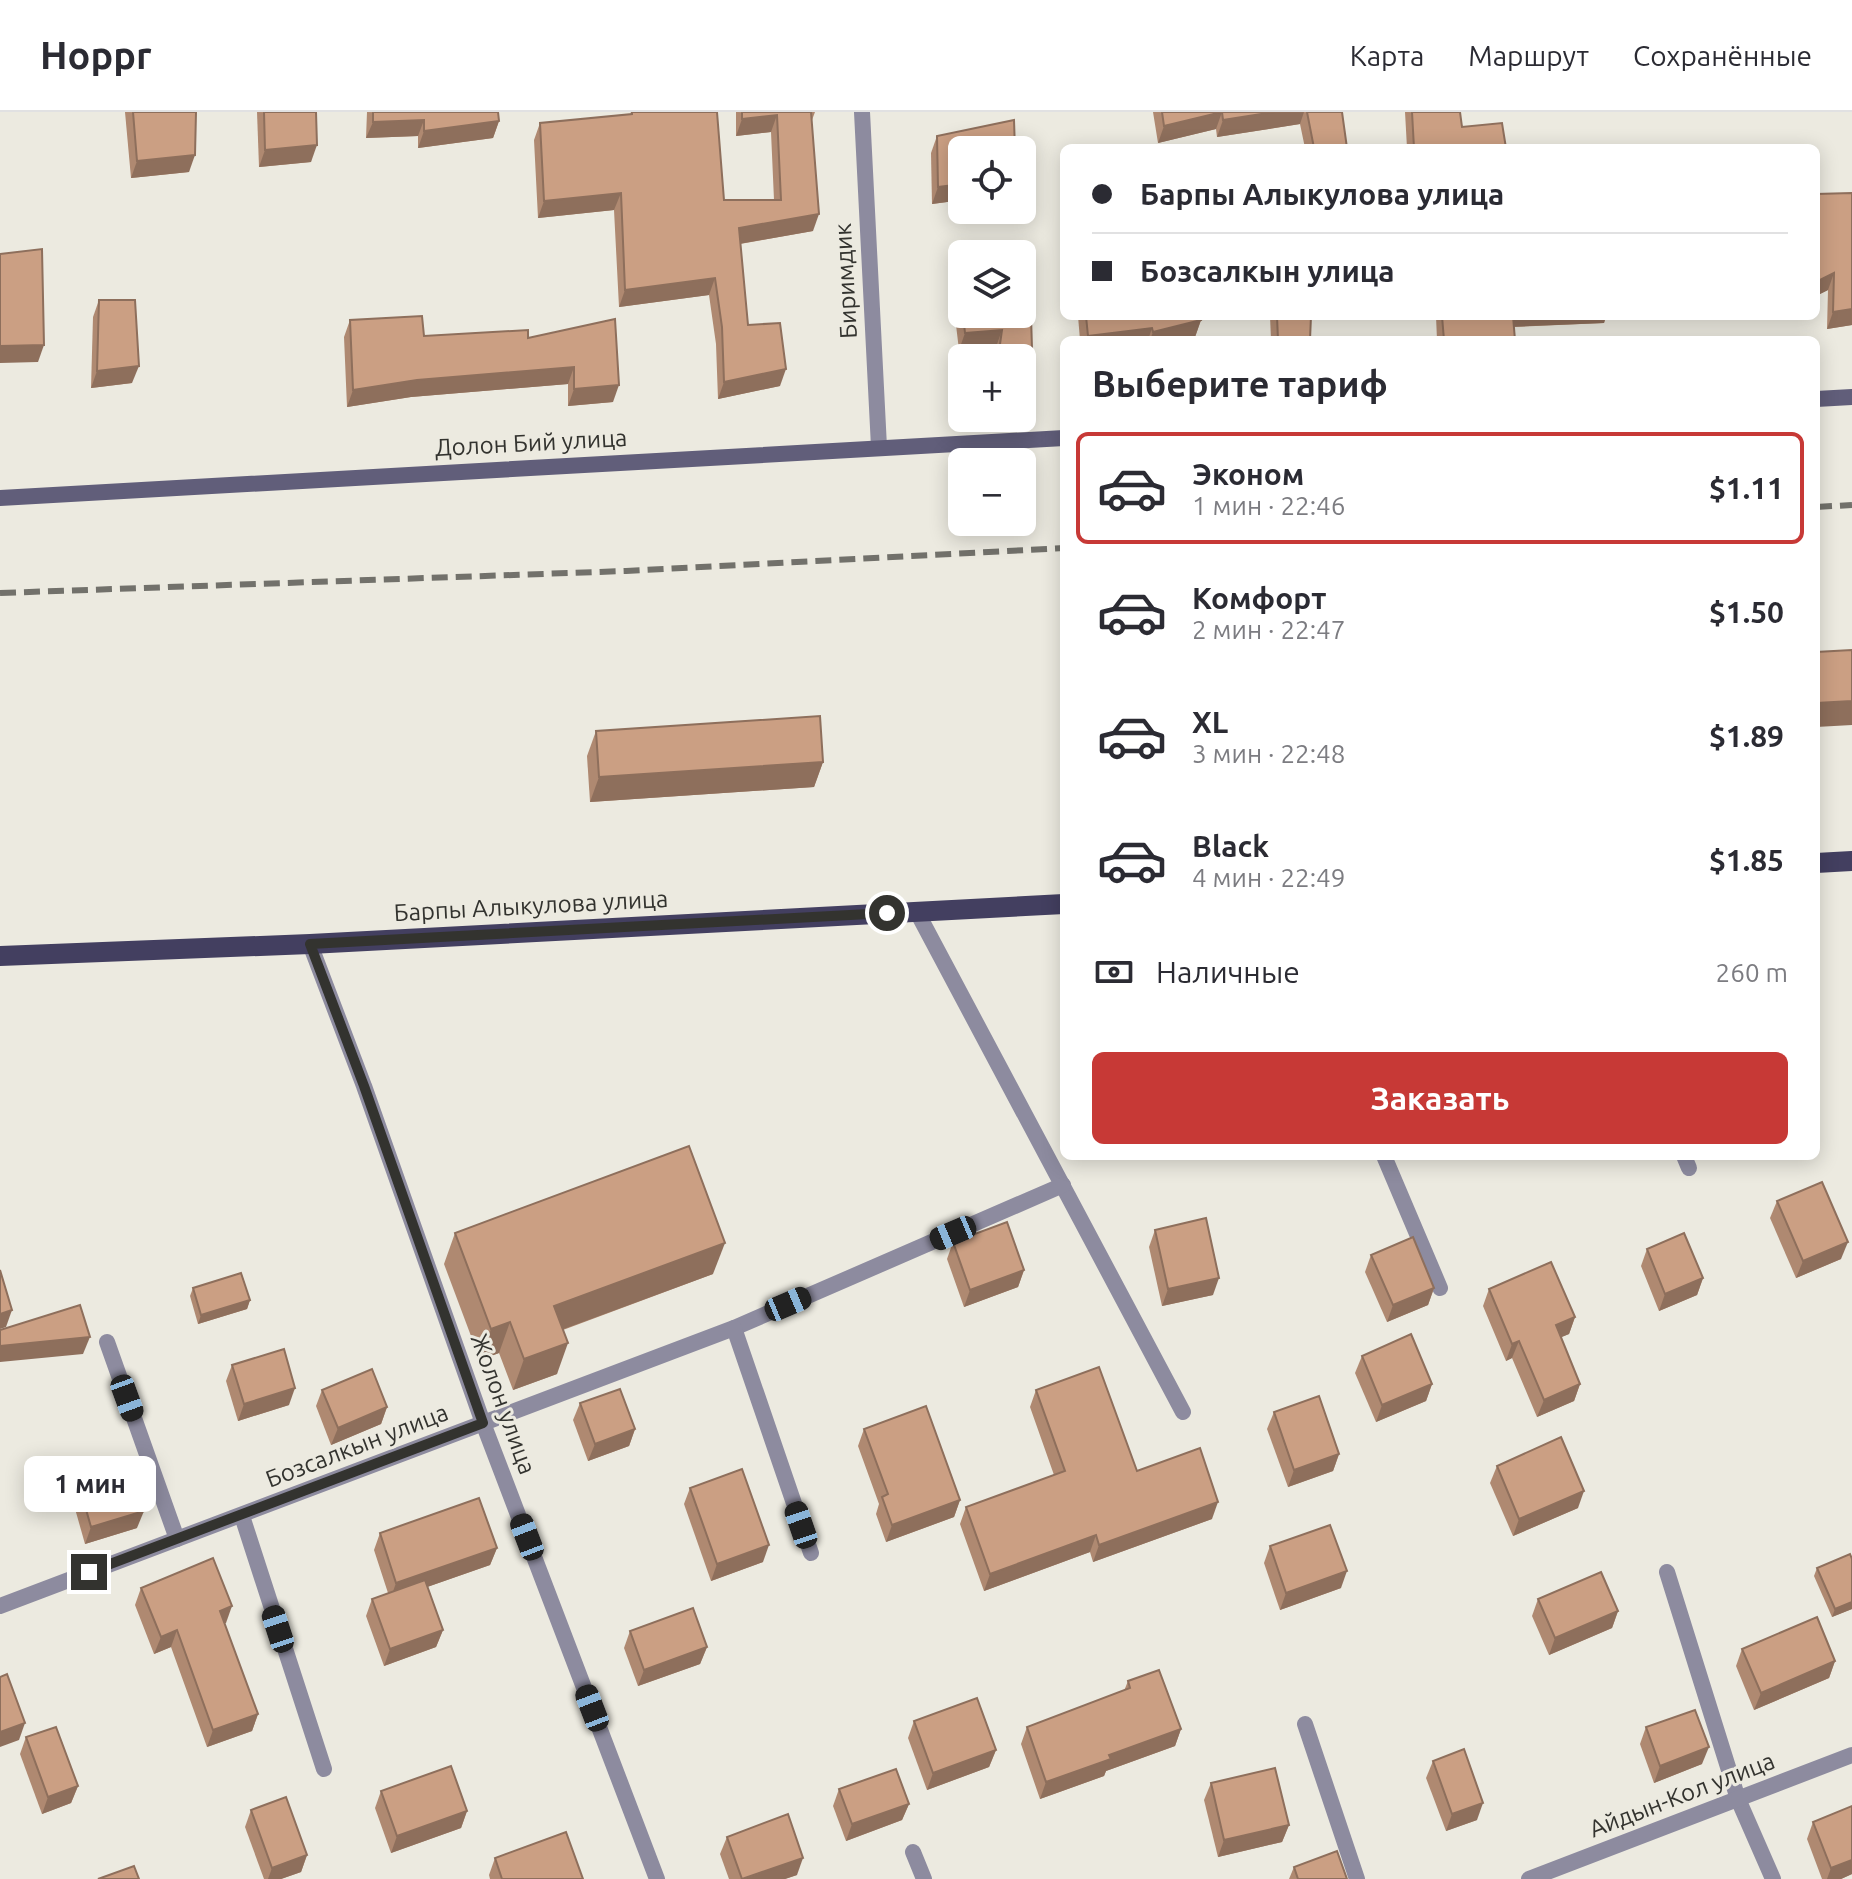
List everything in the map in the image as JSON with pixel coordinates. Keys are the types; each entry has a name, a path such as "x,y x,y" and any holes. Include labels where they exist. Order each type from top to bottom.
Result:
{"main road":[{"path":"1820,863 1852,861"},
{"name":"Барпы Алыкулова улица","path":"0,956 310,944 1060,904"}],"street":[{"name":"Биримдик","path":"862,112 879,447"},
{"path":"1820,399 1852,397"},
{"name":"Долон Бий улица","path":"0,498 1060,438"},
{"path":"917,912 1183,1412"},
{"name":"Жолон улица","path":"310,944 364,1086 483,1423 657,1879"},
{"path":"1386,1160 1440,1288"},
{"name":"Бозсалкын улица","path":"0,1606 734,1328 1063,1185"},
{"path":"734,1328 811,1553"},
{"path":"107,1342 177,1539"},
{"path":"242,1516 324,1769"},
{"path":"1667,1572 1738,1799 1773,1879"},
{"path":"1305,1724 1357,1879"},
{"name":"Айдын-Кол улица","path":"1529,1879 1852,1755"},
{"path":"913,1852 924,1879"}],"building":[{"path":"133,112 196,112 195,155 137,161"},
{"path":"264,112 316,112 317,145 265,150"},
{"path":"373,112 498,112 499,121 424,131 424,120 373,122"},
{"path":"632,112 717,112 724,200 781,200 777,115 742,119 742,112 811,112 819,214 739,228 748,325 780,323 786,369 724,382 722,327 715,278 625,290 621,193 544,201 540,123"},
{"path":"1162,112 1222,112 1164,126"},
{"path":"1222,112 1274,112 1223,120"},
{"path":"1307,112 1342,112 1346,144 1313,144"},
{"path":"1412,112 1460,112 1462,127 1502,123 1505,144 1414,144"},
{"path":"1014,120 1015,136 948,136 948,186 938,187 937,136"},
{"path":"1852,193 1852,309 1833,312 1834,273 1820,280 1820,194"},
{"path":"42,249 44,345 0,346 0,254"},
{"path":"99,300 135,300 139,366 97,371"},
{"path":"422,316 424,336 528,330 528,338 615,319 619,385 574,389 574,367 417,380 353,390 350,320"},
{"path":"1086,320 1201,320 1153,332 1152,328 1088,336"},
{"path":"1277,320 1311,320 1310,336 1278,336"},
{"path":"1442,320 1513,320 1515,336 1444,336"},
{"path":"964,328 1031,328 1032,344 1000,344 1002,330 965,333"},
{"path":"1852,650 1852,701 1820,703 1820,652"},
{"path":"820,716 823,762 599,777 596,731"},
{"path":"689,1146 725,1243 554,1306 568,1343 524,1359 510,1322 491,1329 455,1233"},
{"path":"1822,1182 1848,1242 1803,1261 1777,1201"},
{"path":"1206,1218 1219,1278 1168,1289 1155,1230"},
{"path":"1007,1222 1024,1270 970,1290 953,1242"},
{"path":"1684,1233 1703,1278 1665,1294 1647,1249"},
{"path":"1413,1237 1434,1288 1393,1305 1371,1255"},
{"path":"1551,1262 1575,1317 1556,1325 1580,1384 1544,1400 1519,1341 1512,1344 1489,1289"},
{"path":"0,1270 12,1310 0,1314"},
{"path":"241,1273 250,1300 201,1315 193,1288"},
{"path":"80,1305 90,1337 0,1346 0,1330"},
{"path":"1411,1334 1432,1384 1382,1405 1362,1356"},
{"path":"284,1349 295,1388 244,1404 232,1365"},
{"path":"1099,1367 1137,1471 1200,1448 1218,1502 1099,1545 1096,1535 990,1574 966,1507 1065,1471 1036,1390"},
{"path":"372,1369 387,1407 338,1428 322,1390"},
{"path":"620,1389 635,1429 595,1444 580,1403"},
{"path":"1319,1396 1339,1454 1294,1470 1274,1412"},
{"path":"926,1406 960,1500 892,1525 882,1497 888,1494 864,1429"},
{"path":"1561,1437 1584,1491 1519,1519 1497,1466"},
{"path":"127,1459 144,1511 91,1527 76,1474"},
{"path":"742,1469 769,1545 717,1564 690,1488"},
{"path":"479,1498 497,1548 396,1583 380,1533"},
{"path":"1330,1525 1347,1571 1286,1593 1270,1546"},
{"path":"1850,1554 1852,1602 1835,1609 1817,1568"},
{"path":"213,1558 232,1606 220,1611 258,1714 213,1730 177,1630 161,1637 141,1588"},
{"path":"1601,1572 1618,1611 1555,1638 1538,1599"},
{"path":"425,1580 443,1630 390,1649 372,1599"},
{"path":"693,1608 707,1647 644,1670 630,1631"},
{"path":"1817,1617 1835,1661 1761,1693 1742,1649"},
{"path":"1159,1670 1181,1729 1046,1782 1027,1727 1130,1688 1128,1681"},
{"path":"7,1674 25,1723 0,1732 0,1677"},
{"path":"977,1698 996,1750 933,1773 914,1721"},
{"path":"1695,1710 1709,1747 1660,1766 1646,1727"},
{"path":"56,1727 78,1786 48,1797 26,1737"},
{"path":"1464,1749 1483,1803 1452,1814 1433,1761"},
{"path":"451,1766 467,1811 397,1836 381,1791"},
{"path":"1275,1768 1289,1825 1224,1840 1211,1783"},
{"path":"896,1769 909,1804 852,1824 839,1789"},
{"path":"286,1797 307,1855 272,1868 251,1810"},
{"path":"1852,1806 1852,1860 1831,1868 1813,1822"},
{"path":"788,1814 803,1858 742,1879 727,1837"},
{"path":"566,1832 583,1879 502,1879 495,1858"},
{"path":"1337,1851 1347,1879 1298,1879 1294,1867"},
{"path":"134,1866 139,1879 98,1879"}],"railway":[{"path":"1820,507 1852,505"},
{"path":"0,593 626,571 1060,548"}],"route":[{"path":"89,1572 483,1423 364,1086 310,944 887,913"}]}
